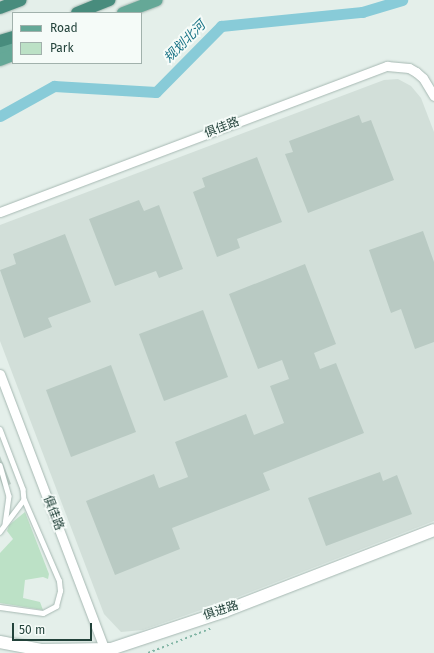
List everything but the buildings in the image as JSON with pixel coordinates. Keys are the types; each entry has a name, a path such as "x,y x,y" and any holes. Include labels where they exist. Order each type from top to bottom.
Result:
{"highway":[{"path":"0,8 21,0"},
{"path":"80,12 110,0"},
{"path":"0,41 12,37"}],"main road":[{"path":"126,12 157,0"},
{"path":"0,48 12,49"},
{"path":"0,60 12,55"}],"street":[{"name":"俱佳路","path":"0,212 387,66 409,68 416,72 423,78 434,96"},
{"name":"俱佳路","path":"0,374 105,651"},
{"name":"俱进路","path":"0,642 42,650 105,651 146,638 191,620 224,611 434,530"}],"lane":[{"path":"0,429 23,489 24,500 59,582 60,591 56,606 43,614 0,607"},
{"path":"0,465 7,486 9,510 5,526"},
{"path":"0,532 24,500"}],"shaded area":[{"path":"398,79 411,86 421,98 434,132 434,521 230,600 143,630 121,632 104,614 0,341 0,225 384,80"}],"green space":[{"path":"25,512 49,574 48,579 43,577 25,580 23,598 40,602 43,610 0,603 0,553 13,539 7,531 9,525"}],"waterway":[{"name":"规划北河","path":"0,116 54,86 156,92 221,26 362,12 402,0"}]}
